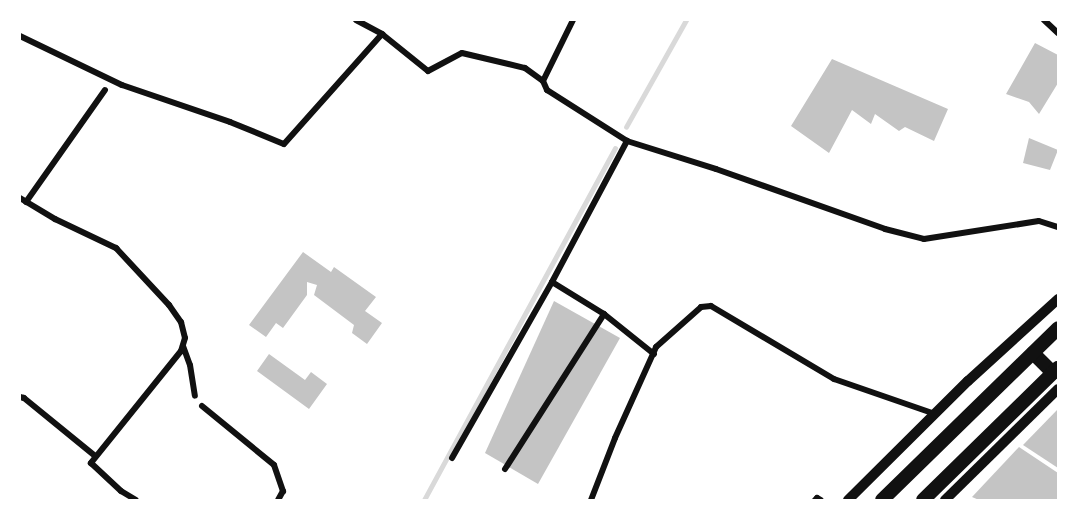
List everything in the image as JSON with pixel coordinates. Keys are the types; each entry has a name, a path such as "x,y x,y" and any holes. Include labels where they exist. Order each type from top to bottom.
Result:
{"highway":[{"path":"882,501 1059,328"},
{"path":"922,501 1056,371 1033,353"}],"street":[{"path":"356,20 382,34 429,71 462,53 525,68 543,81 547,90 627,141 717,169 885,229 924,239 1039,221 1059,227"},
{"path":"543,81 573,20"},
{"path":"1044,20 1059,33"},
{"path":"20,36 122,85 230,122 284,144 382,34"},
{"path":"26,202 105,90"},
{"path":"452,458 552,282 627,141"},
{"path":"20,198 55,219 100,238 125,256 181,322 185,338 183,345 91,463 136,501"},
{"path":"552,282 604,314 654,354"},
{"path":"848,501 935,414 1059,299"},
{"path":"591,501 615,438 656,347 700,307 711,306 834,379 935,414"},
{"path":"506,469 604,314"},
{"path":"183,345 190,365 195,396"},
{"path":"945,501 1059,389"},
{"path":"20,397 95,456"},
{"path":"202,406 274,465 283,491 278,501"},
{"path":"814,501 817,498 821,501"}],"building":[{"path":"1035,43 1058,55 1058,83 1039,114 1029,102 1006,94"},
{"path":"832,59 948,109 934,141 905,127 899,131 875,114 871,124 852,110 829,153 791,126"},
{"path":"1029,138 1058,150 1050,170 1023,163"},
{"path":"303,252 331,272 334,267 376,297 365,311 382,323 367,344 352,333 354,325 314,295 317,285 307,282 307,295 283,328 276,323 266,337 249,325"},
{"path":"554,301 620,338 538,484 485,453"},
{"path":"269,354 305,380 311,372 327,384 309,409 257,371"},
{"path":"1058,409 1058,468 1023,445"},
{"path":"1019,447 1058,473 1058,500 979,500 972,497"}],"waterway":[{"path":"626,127 686,20"},
{"path":"424,500 615,148"}]}
